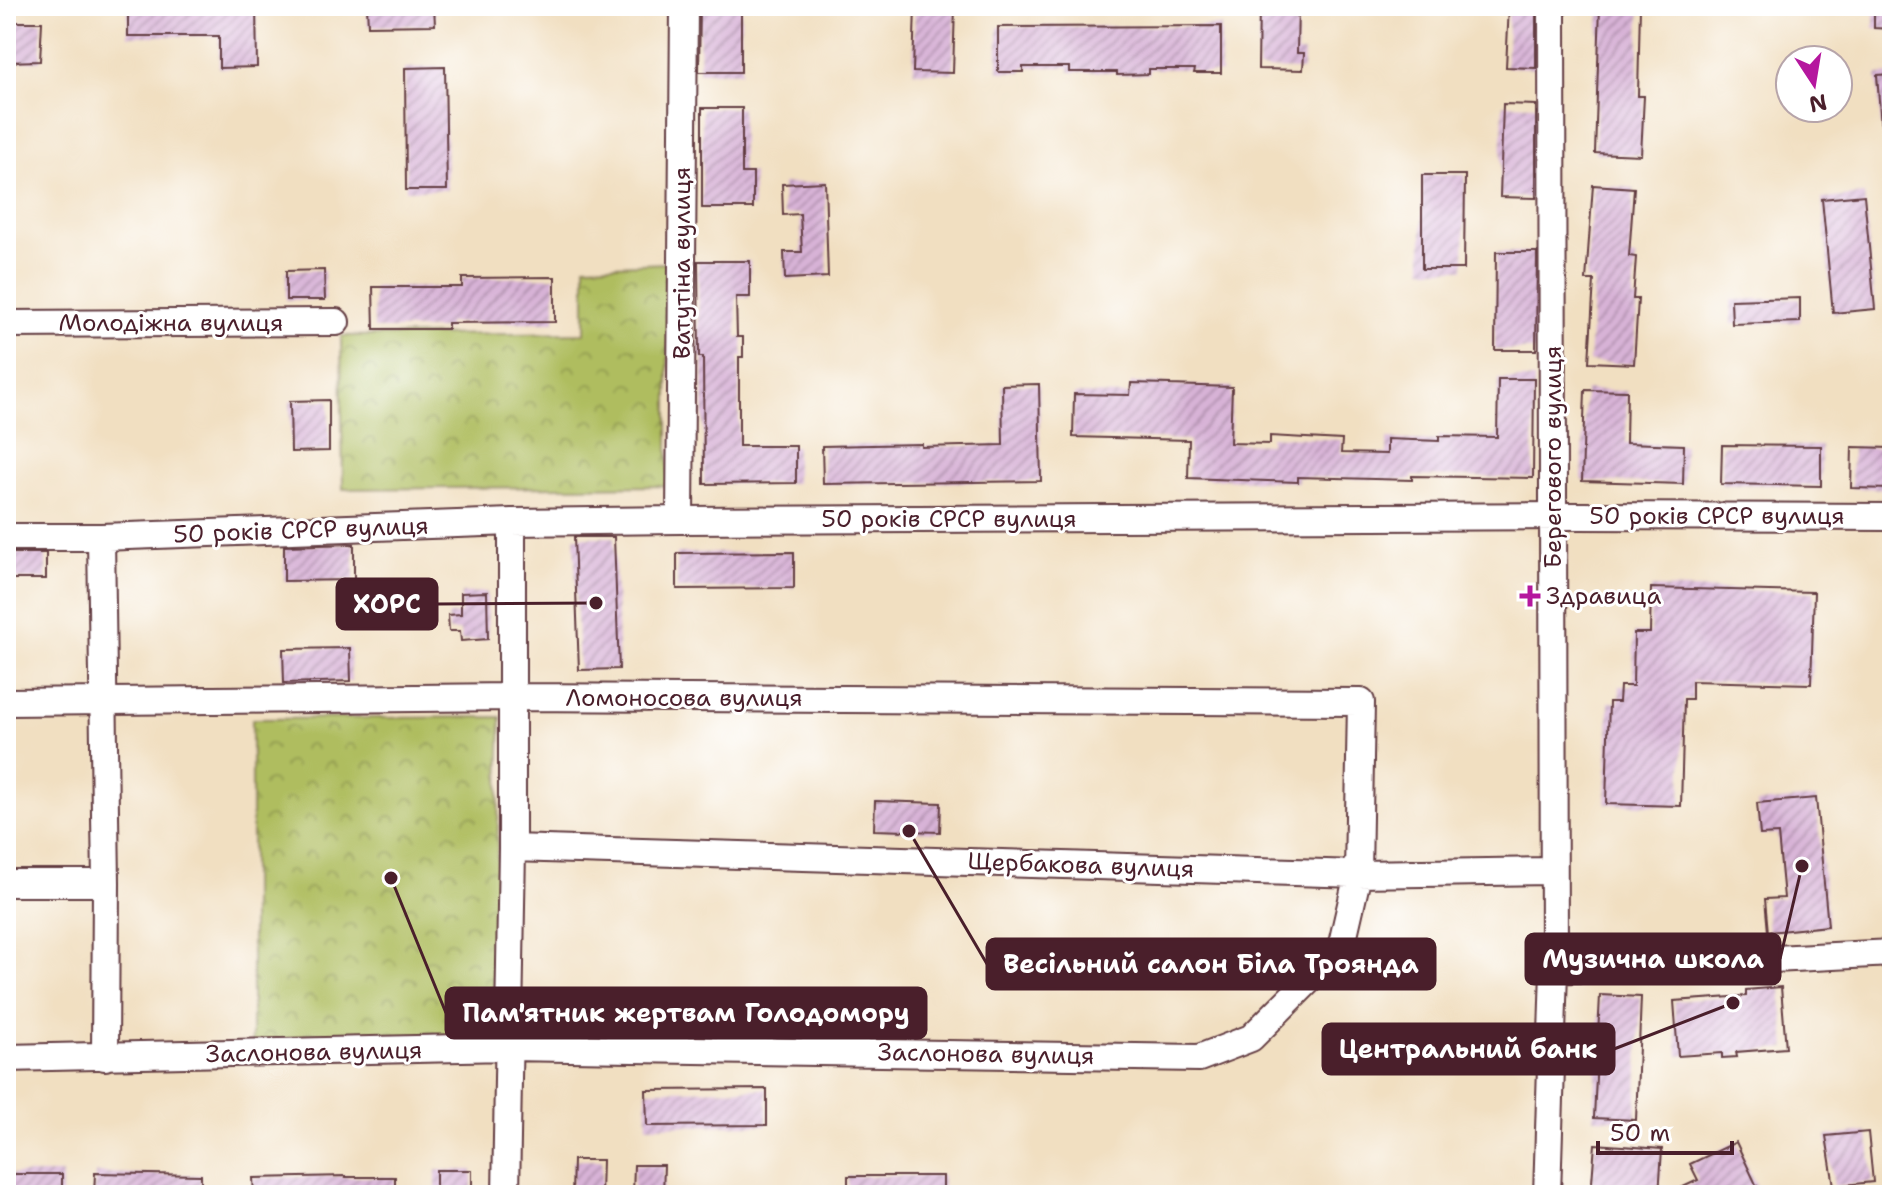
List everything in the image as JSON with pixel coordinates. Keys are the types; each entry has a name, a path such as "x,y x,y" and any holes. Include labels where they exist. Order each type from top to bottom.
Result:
{"street":[{"name":"Ватутіна вулиця","path":"680,520 684,6"},
{"name":"Берегового вулиця","path":"1547,1195 1554,970 1552,6"},
{"name":"Молодіжна вулиця","path":"6,324 336,322"},
{"name":"50 років СРСР вулиця","path":"6,537 680,520 1892,517"},
{"path":"506,1195 512,848 512,522"},
{"path":"101,537 105,1057"},
{"name":"Ломоносова вулиця","path":"6,702 513,697 1361,702 1358,874"},
{"name":"Щербакова вулиця","path":"512,848 1358,874 1553,871"},
{"name":"Заслонова вулиця","path":"6,1058 507,1047 1199,1058 1251,1038 1341,948 1358,874"},
{"path":"6,883 106,883"},
{"path":"1554,970 1892,953"}],"green space":[{"path":"668,263 668,486 343,489 341,336 585,333 585,266"},
{"path":"501,717 492,1044 252,1047 252,719"}],"building":[{"path":"128,6 256,6 257,67 219,68 219,36 128,36"},
{"path":"367,6 434,6 435,25 368,26"},
{"path":"700,6 741,6 741,72 699,72"},
{"path":"915,6 955,6 953,73 913,72"},
{"path":"1259,6 1298,6 1297,53 1304,53 1303,70 1258,69"},
{"path":"1509,6 1536,6 1536,68 1506,67"},
{"path":"1600,6 1640,6 1638,96 1644,96 1641,155 1595,153"},
{"path":"1874,6 1892,6 1892,29 1874,28"},
{"path":"6,22 42,22 40,61 6,62"},
{"path":"1221,26 1221,73 1194,73 1195,69 1149,69 1149,74 1117,75 1117,72 1069,72 1069,67 1023,67 1023,72 998,72 998,27"},
{"path":"445,67 447,190 406,190 405,68"},
{"path":"1892,74 1892,126 1881,126 1877,75"},
{"path":"1503,104 1536,105 1536,198 1500,197"},
{"path":"702,108 742,108 742,173 753,173 753,208 702,208"},
{"path":"1422,175 1465,175 1464,269 1422,269"},
{"path":"825,182 828,277 785,279 784,252 802,252 800,214 783,215 782,184"},
{"path":"1593,185 1634,188 1629,256 1636,257 1633,299 1638,299 1634,364 1589,362 1594,280 1586,280"},
{"path":"1864,195 1875,309 1833,313 1822,199"},
{"path":"1496,252 1537,252 1536,350 1495,350"},
{"path":"698,261 750,261 750,297 736,297 737,337 743,337 743,357 739,357 739,446 796,446 796,483 704,484 703,357 699,357"},
{"path":"324,270 325,300 286,300 286,271"},
{"path":"555,277 555,322 448,323 448,329 374,329 373,287 462,287 462,278"},
{"path":"1800,298 1800,322 1732,324 1731,300"},
{"path":"1498,379 1534,379 1533,478 1412,476 1412,480 1298,477 1298,482 1188,478 1189,440 1073,437 1074,394 1130,395 1131,383 1232,387 1230,443 1270,444 1270,436 1342,440 1341,453 1387,454 1387,439 1439,441 1439,436 1497,437"},
{"path":"1039,384 1041,481 823,484 822,446 1003,445 1002,385"},
{"path":"1585,390 1627,391 1626,443 1684,445 1683,484 1582,481"},
{"path":"329,400 329,451 291,452 290,401"},
{"path":"1722,445 1821,446 1821,486 1721,484"},
{"path":"1852,447 1892,448 1892,489 1851,488"},
{"path":"574,537 614,537 619,669 579,670"},
{"path":"354,544 354,580 284,581 284,546"},
{"path":"794,552 794,588 677,589 677,553"},
{"path":"6,553 46,553 46,579 6,579"},
{"path":"1651,588 1814,592 1811,684 1692,681 1692,699 1684,699 1681,806 1606,804 1609,702 1619,702 1620,686 1633,686 1634,633 1650,633"},
{"path":"487,592 488,639 461,641 460,631 449,631 448,615 461,614 461,593"},
{"path":"350,648 351,681 284,683 283,649"},
{"path":"1816,798 1828,926 1768,932 1765,899 1784,898 1778,834 1760,835 1757,803"},
{"path":"875,801 941,803 940,832 874,830"},
{"path":"1781,987 1786,1048 1736,1052 1737,1057 1722,1058 1722,1053 1678,1056 1674,1001 1746,996 1746,990"},
{"path":"1600,995 1641,997 1636,1120 1594,1118"},
{"path":"767,1089 767,1125 647,1126 646,1090"},
{"path":"1868,1132 1873,1182 1834,1186 1826,1136"},
{"path":"1736,1142 1761,1195 1666,1195 1698,1180 1690,1164"},
{"path":"1595,1144 1662,1149 1659,1195 1591,1195"},
{"path":"573,1160 602,1160 601,1195 572,1195"},
{"path":"634,1165 664,1165 663,1195 633,1195"},
{"path":"436,1170 472,1170 472,1195 436,1195"},
{"path":"95,1173 201,1175 201,1195 94,1195"},
{"path":"6,1174 62,1174 62,1195 6,1195"},
{"path":"848,1176 943,1176 943,1195 848,1195"},
{"path":"395,1177 395,1195 254,1195 253,1178"}],"place":[{"name":"Здравица","path":"1530,596"},
{"name":"ХОРС","path":"596,603"},
{"name":"Весільний салон Біла Троянда","path":"909,831"},
{"name":"Музична школа","path":"1802,866"},
{"name":"Пам'ятник жертвам Голодомору","path":"391,878"},
{"name":"Центральний банк","path":"1733,1003"}]}
